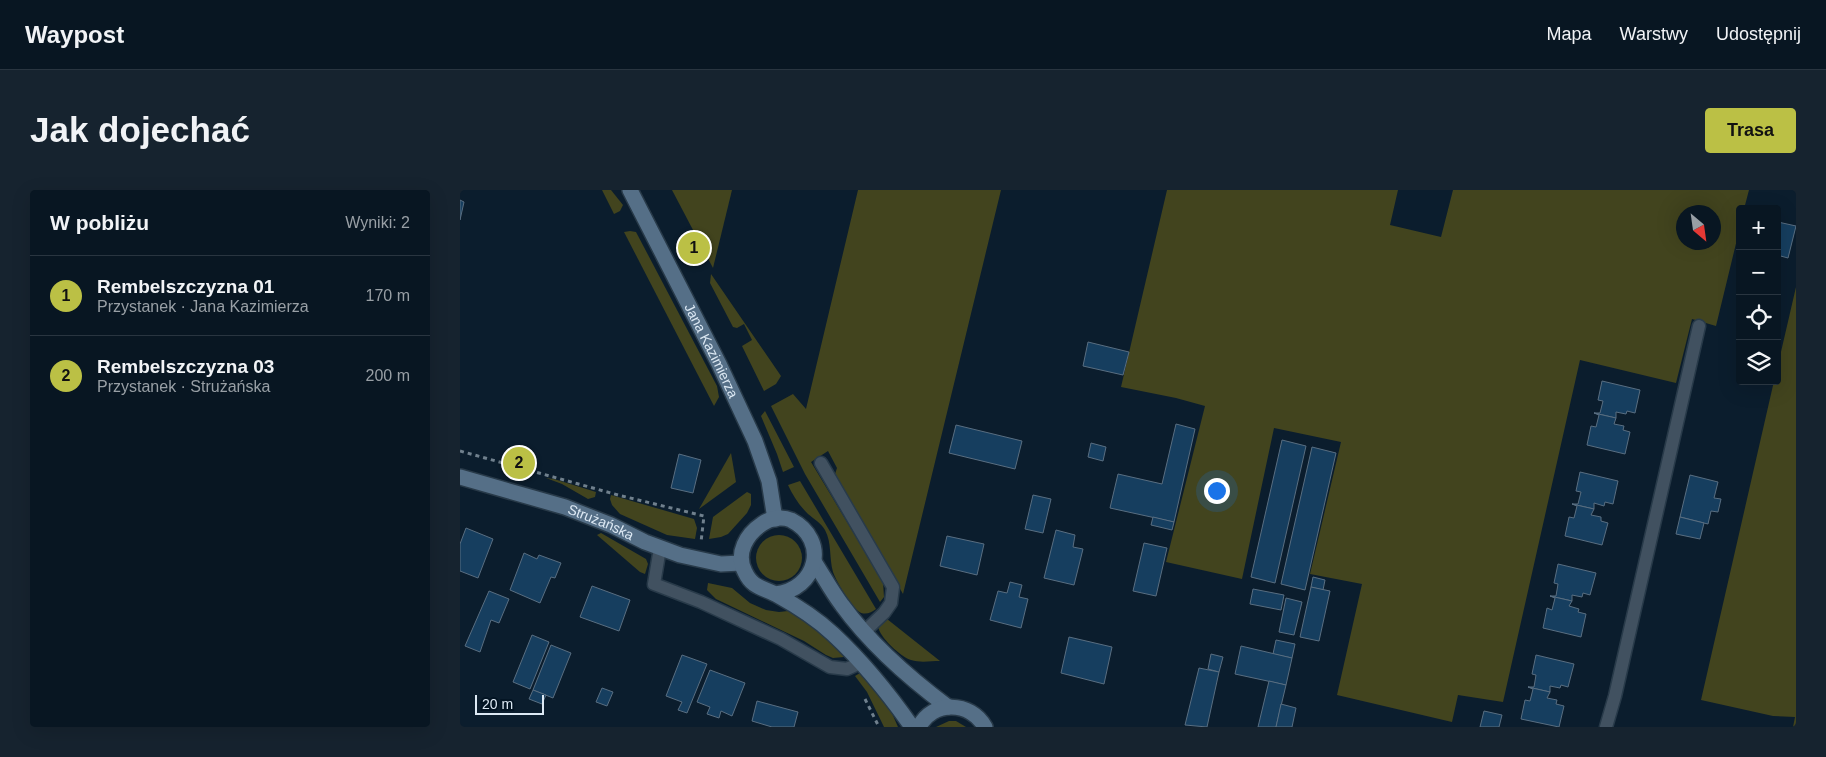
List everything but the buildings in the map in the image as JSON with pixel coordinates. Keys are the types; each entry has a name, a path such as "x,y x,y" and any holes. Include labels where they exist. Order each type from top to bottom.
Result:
{"main road":[{"name":"Jana Kazimierza","path":"630,190 719,364 755,441 768,481 775,519"},
{"name":"Strużańska","path":"460,477 565,507 611,525 660,548 699,560 721,564 741,562"},
{"path":"912,727 890,696 833,634 804,611 775,594 758,588 749,580 741,562 744,544 750,532 768,520 775,519 788,518 801,525 811,537 815,563 842,606 864,632 912,680 948,707"},
{"path":"775,594 787,592 803,582 815,563"},
{"path":"919,727 928,715 938,709 948,707 961,708 972,712 982,721 984,727"}],"lane":[{"path":"1606,727 1699,326"},
{"path":"821,463 893,586 891,603 884,613 864,632"},
{"path":"660,548 654,584 701,602 781,639 830,667 848,669 860,663"}],"path":[{"path":"460,450 704,516 701,542"}],"green space":[{"path":"602,190 611,190 623,205 620,211 614,214"},
{"path":"672,190 732,190 713,268"},
{"path":"858,190 1001,190 903,594 835,474 837,468 828,451 811,462 883,582 884,597 880,602 805,474 771,406 793,394 806,409"},
{"path":"1167,190 1398,190 1390,225 1441,237 1453,190 1749,190 1745,205 1736,205 1736,244 1716,326 1692,319 1676,383 1580,360 1503,702 1458,695 1452,722 1337,695 1362,584 1310,574 1341,442 1274,428 1242,579 1166,562 1205,406 1121,387"},
{"path":"624,232 636,232 717,386 719,397 714,406"},
{"path":"711,274 781,376 776,384 764,391 742,346 752,340 744,324 737,328 733,327 710,283"},
{"path":"1796,287 1796,727 1793,727 1795,717 1773,716 1701,700 1773,385 1781,385 1781,352"},
{"path":"765,411 794,467 783,472 761,416"},
{"path":"731,453 736,482 699,509"},
{"path":"546,478 596,492 595,497 588,499 562,484"},
{"path":"800,481 876,609 872,612 860,613 848,599 837,581 833,572 829,540 825,530 802,507 788,485"},
{"path":"747,492 751,494 751,505 747,513 728,534 709,539 713,517"},
{"path":"611,495 694,519 697,528 695,539 667,535 620,514 612,505"},
{"path":"601,533 646,559 648,564 645,574 640,572 597,535"},
{"path":"774,535 784,535 798,545 802,558 798,571 792,577 784,581 774,581 760,571 756,563 756,553 766,539"},
{"path":"708,583 732,588 750,603 766,610 788,611 797,614 824,636 844,657 833,658 826,655 804,641 716,599 707,590"},
{"path":"887,619 940,661 914,661 896,651 879,630 878,626"},
{"path":"860,673 891,711 898,727 884,727 867,692 855,676"},
{"path":"949,721 956,721 966,727 936,727"}],"place":[{"name":"Rembelszczyzna 01","path":"694,248"},
{"name":"Rembelszczyzna 03","path":"519,463"}]}
